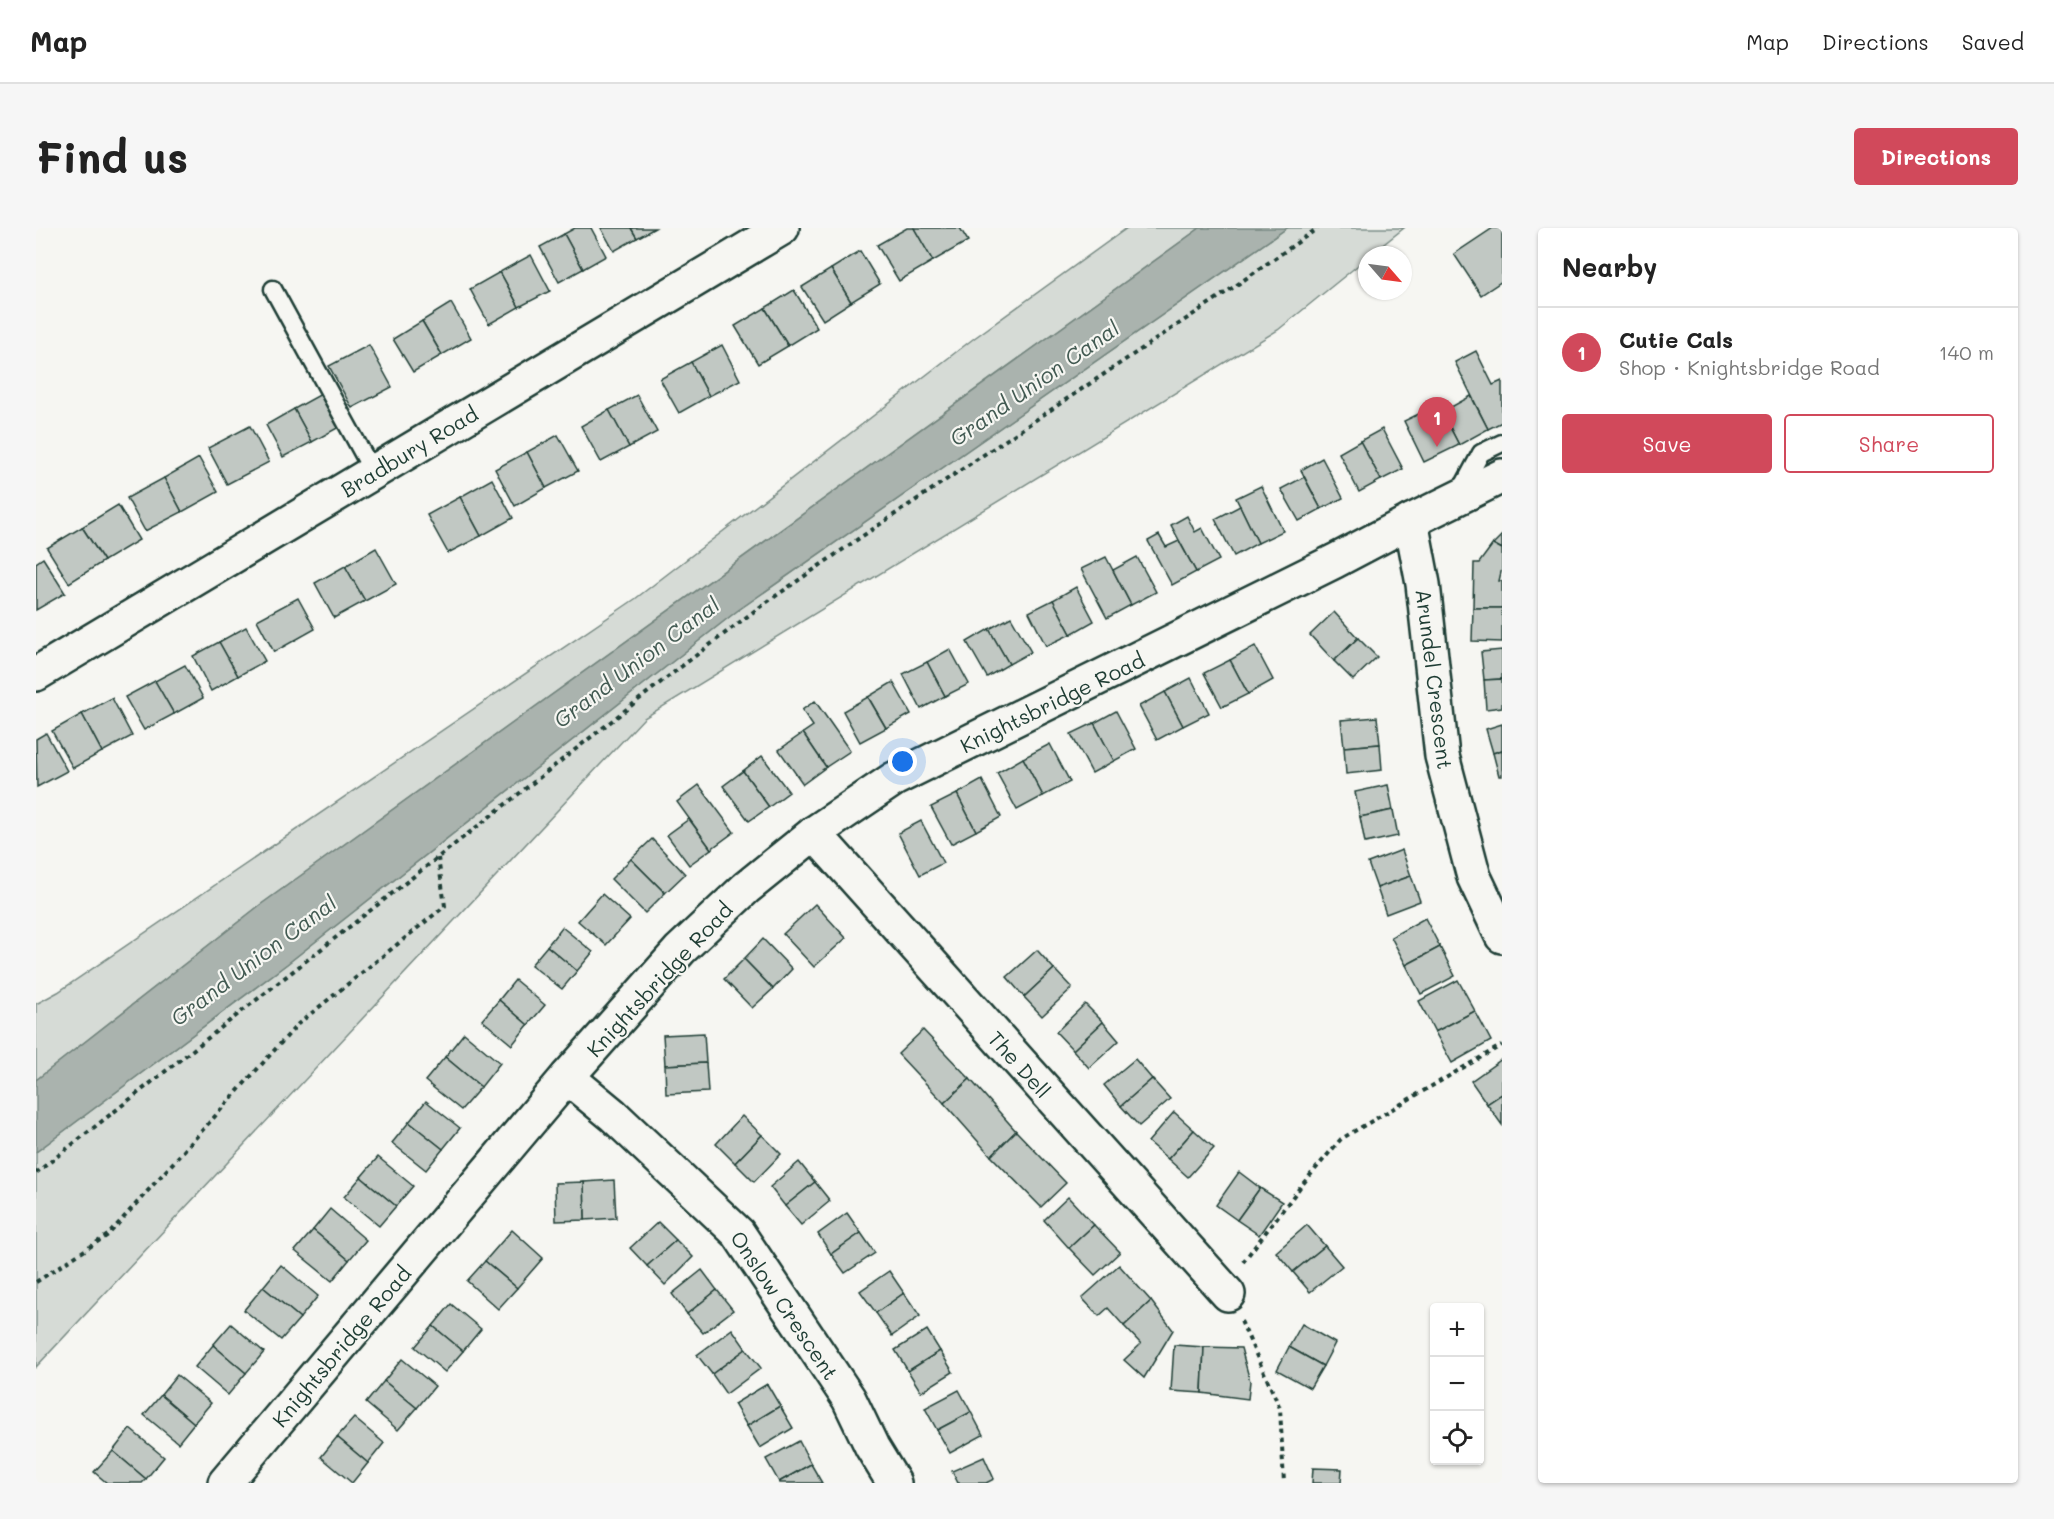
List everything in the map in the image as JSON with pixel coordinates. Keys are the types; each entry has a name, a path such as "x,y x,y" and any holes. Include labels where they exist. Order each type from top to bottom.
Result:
{"street":[{"name":"Bradbury Road","path":"36,674 782,228"},
{"name":"Knightsbridge Road","path":"225,1483 567,1077 680,950 746,888 814,833 894,779 1325,567 1502,476"},
{"name":"Arundel Crescent","path":"1411,521 1423,584 1442,756 1474,877 1502,936"},
{"name":"The Dell","path":"814,833 1226,1291"},
{"name":"Onslow Crescent","path":"567,1077 613,1115 738,1233 849,1399 872,1447 894,1483"}],"lane":[{"path":"273,289 374,472"},
{"path":"1457,498 1481,453 1502,443"}],"path":[{"path":"36,1173 757,609 1318,228"},
{"path":"36,1282 108,1235 298,1024 445,906 438,858"},
{"path":"1284,1483 1280,1408 1226,1291 1300,1186 1341,1139 1502,1045"}],"shaded area":[{"path":"1127,228 1200,228 260,905 36,1080 36,1004 58,992 635,599 973,339"},
{"path":"1287,228 1404,228 1381,246 1358,246 1358,265 1278,330 644,718 36,1367 36,1152 287,964 737,611"}],"water":[{"name":"Grand Union Canal","path":"1200,228 1287,228 737,611 287,964 36,1152 36,1080 260,905"}],"building":[{"path":"575,228 591,228 606,256 583,269 564,234"},
{"path":"601,228 631,228 637,238 614,251"},
{"path":"631,228 655,228 637,238"},
{"path":"907,228 914,228 933,261 899,281 877,245"},
{"path":"914,228 960,228 968,241 933,261"},
{"path":"1493,228 1502,228 1502,281 1481,295 1454,254"},
{"path":"564,234 583,269 559,282 540,247"},
{"path":"860,251 880,284 851,302 831,269"},
{"path":"531,255 550,291 519,307 500,272"},
{"path":"831,269 851,302 823,320 802,287"},
{"path":"500,272 519,307 489,324 470,289"},
{"path":"794,290 817,328 788,346 765,308"},
{"path":"451,303 471,338 442,355 422,321"},
{"path":"765,308 788,346 758,364 735,326"},
{"path":"422,321 442,355 413,372 393,339"},
{"path":"369,345 392,387 352,408 329,366"},
{"path":"722,345 740,380 709,396 691,362"},
{"path":"1476,351 1493,385 1502,381 1502,422 1488,429 1455,362"},
{"path":"691,362 709,396 679,413 660,379"},
{"path":"323,393 341,426 312,442 294,409"},
{"path":"637,395 657,432 629,447 609,410"},
{"path":"1471,396 1488,429 1459,445 1442,412"},
{"path":"294,409 312,442 283,457 266,425"},
{"path":"1429,409 1433,416 1442,412 1459,445 1424,462 1404,421"},
{"path":"609,410 629,447 601,462 581,426"},
{"path":"250,426 269,462 227,484 208,448"},
{"path":"1382,429 1403,469 1381,480 1360,441"},
{"path":"558,435 578,471 546,488 527,452"},
{"path":"1360,441 1381,480 1359,492 1339,453"},
{"path":"527,452 546,488 515,506 495,469"},
{"path":"199,458 218,492 182,512 164,478"},
{"path":"1322,458 1343,498 1321,509 1301,470"},
{"path":"1304,477 1321,509 1299,521 1281,489"},
{"path":"164,478 182,512 145,531 127,498"},
{"path":"492,479 513,518 481,536 460,497"},
{"path":"1261,486 1283,531 1258,543 1236,498"},
{"path":"460,497 481,536 448,553 427,515"},
{"path":"118,505 139,540 104,561 82,527"},
{"path":"1240,506 1258,543 1234,556 1215,519"},
{"path":"1187,516 1195,532 1202,528 1219,560 1196,572 1171,525"},
{"path":"82,527 104,561 69,583 47,548"},
{"path":"1159,535 1166,547 1179,541 1196,572 1172,585 1148,541"},
{"path":"1502,535 1502,549 1493,544"},
{"path":"1493,544 1502,549 1499,581 1502,581 1502,608 1473,608 1474,563 1479,563"},
{"path":"376,548 396,584 365,601 345,566"},
{"path":"1106,557 1131,605 1107,618 1081,569"},
{"path":"1137,557 1156,592 1131,605 1113,570"},
{"path":"43,558 65,593 36,610 36,563"},
{"path":"345,566 365,601 334,618 315,583"},
{"path":"1076,587 1094,621 1071,634 1053,600"},
{"path":"298,598 315,629 274,652 257,620"},
{"path":"1053,600 1071,634 1046,646 1029,612"},
{"path":"1473,608 1502,608 1502,642 1472,641"},
{"path":"1334,612 1358,638 1334,661 1310,635"},
{"path":"1011,617 1031,652 1009,664 989,629"},
{"path":"246,627 265,661 238,676 219,642"},
{"path":"989,629 1009,664 987,677 967,642"},
{"path":"1358,638 1377,657 1353,680 1334,661"},
{"path":"219,642 238,676 211,691 193,656"},
{"path":"1255,646 1273,680 1248,694 1230,660"},
{"path":"950,649 969,684 945,696 927,662"},
{"path":"1502,650 1502,679 1484,680 1481,652"},
{"path":"1230,660 1248,694 1222,707 1204,673"},
{"path":"927,662 945,696 921,709 903,674"},
{"path":"185,665 203,698 174,714 155,681"},
{"path":"1191,678 1209,713 1183,726 1165,692"},
{"path":"1502,679 1502,707 1486,709 1484,680"},
{"path":"155,681 174,714 144,730 125,697"},
{"path":"893,682 911,714 886,728 868,697"},
{"path":"1165,692 1183,726 1157,740 1139,706"},
{"path":"868,697 886,728 860,742 843,711"},
{"path":"112,698 132,736 102,752 82,714"},
{"path":"815,701 850,751 826,767 803,733 813,726 802,710"},
{"path":"1116,711 1136,749 1114,761 1094,723"},
{"path":"82,714 102,752 73,768 52,731"},
{"path":"1377,717 1380,744 1344,747 1341,720"},
{"path":"1094,723 1114,761 1092,773 1071,734"},
{"path":"1502,724 1502,750 1493,753 1486,729"},
{"path":"46,733 67,771 37,787 36,739"},
{"path":"803,733 826,767 803,784 779,750"},
{"path":"1050,744 1070,782 1043,796 1023,758"},
{"path":"1380,744 1382,770 1346,774 1344,747"},
{"path":"1502,750 1502,776 1499,776 1493,753"},
{"path":"762,756 789,792 769,807 743,771"},
{"path":"1023,758 1043,796 1017,810 997,773"},
{"path":"743,771 769,807 749,821 723,786"},
{"path":"982,780 1001,817 976,831 957,794"},
{"path":"699,785 734,832 711,849 677,802"},
{"path":"1388,785 1393,810 1360,817 1355,792"},
{"path":"957,794 976,831 951,844 931,807"},
{"path":"1393,810 1398,836 1365,843 1360,817"},
{"path":"689,819 711,849 689,865 667,835"},
{"path":"921,821 943,863 920,875 898,833"},
{"path":"652,839 685,874 665,893 631,859"},
{"path":"1402,850 1411,876 1377,888 1368,863"},
{"path":"631,859 665,893 645,913 611,879"},
{"path":"1411,876 1420,901 1386,914 1377,888"},
{"path":"602,894 630,919 606,945 578,921"},
{"path":"815,904 846,938 814,967 783,934"},
{"path":"1425,918 1440,947 1406,965 1391,937"},
{"path":"562,927 593,952 577,971 547,946"},
{"path":"763,939 792,969 773,989 744,959"},
{"path":"547,946 577,971 562,989 531,965"},
{"path":"1440,947 1455,976 1421,994 1406,965"},
{"path":"1037,950 1054,969 1024,997 1007,977"},
{"path":"744,959 773,989 752,1008 724,979"},
{"path":"1054,969 1072,988 1042,1016 1024,997"},
{"path":"515,980 545,1005 528,1025 499,1000"},
{"path":"1458,980 1475,1011 1435,1032 1419,1001"},
{"path":"499,1000 528,1025 512,1045 482,1020"},
{"path":"1085,1004 1103,1022 1073,1050 1056,1032"},
{"path":"1475,1011 1491,1041 1452,1063 1435,1032"},
{"path":"1103,1022 1119,1041 1089,1068 1073,1050"},
{"path":"923,1030 970,1079 944,1103 898,1054"},
{"path":"464,1033 500,1063 481,1087 445,1057"},
{"path":"704,1033 706,1063 665,1065 663,1035"},
{"path":"445,1057 481,1087 461,1110 425,1081"},
{"path":"1135,1059 1152,1079 1121,1106 1104,1085"},
{"path":"1502,1059 1502,1094 1487,1104 1471,1081"},
{"path":"706,1063 708,1092 666,1094 665,1065"},
{"path":"970,1079 1016,1131 991,1156 944,1103"},
{"path":"1152,1079 1170,1099 1139,1126 1121,1106"},
{"path":"1502,1094 1502,1125 1487,1104"},
{"path":"426,1101 460,1128 443,1149 409,1122"},
{"path":"1174,1112 1194,1130 1168,1159 1148,1142"},
{"path":"742,1116 762,1135 735,1163 716,1144"},
{"path":"409,1122 443,1149 426,1170 392,1143"},
{"path":"1194,1130 1214,1148 1188,1177 1168,1159"},
{"path":"1016,1131 1066,1183 1041,1207 991,1156"},
{"path":"762,1135 781,1154 754,1182 735,1163"},
{"path":"378,1157 413,1186 396,1206 361,1177"},
{"path":"799,1162 815,1182 785,1206 770,1187"},
{"path":"1239,1172 1260,1188 1237,1220 1216,1205"},
{"path":"361,1177 396,1206 379,1226 344,1197"},
{"path":"614,1180 616,1218 585,1220 584,1182"},
{"path":"584,1182 585,1220 556,1221 555,1183"},
{"path":"815,1182 830,1201 801,1225 785,1206"},
{"path":"1260,1188 1282,1202 1259,1235 1237,1220"},
{"path":"1068,1197 1094,1225 1069,1248 1044,1220"},
{"path":"330,1209 366,1240 349,1260 313,1230"},
{"path":"847,1213 861,1233 831,1254 818,1234"},
{"path":"658,1222 676,1240 647,1266 630,1248"},
{"path":"1094,1225 1120,1252 1095,1275 1069,1248"},
{"path":"1307,1225 1325,1246 1293,1272 1276,1252"},
{"path":"313,1230 349,1260 332,1281 295,1251"},
{"path":"512,1230 543,1258 517,1288 485,1261"},
{"path":"861,1233 875,1253 845,1273 831,1254"},
{"path":"676,1240 693,1257 665,1285 647,1266"},
{"path":"1325,1246 1342,1266 1310,1292 1293,1272"},
{"path":"485,1261 517,1288 498,1309 467,1281"},
{"path":"281,1265 318,1296 300,1318 263,1287"},
{"path":"1119,1265 1151,1301 1124,1326 1108,1308 1099,1316 1082,1298"},
{"path":"702,1270 717,1290 687,1314 672,1294"},
{"path":"889,1271 904,1293 876,1313 860,1291"},
{"path":"263,1287 300,1318 281,1340 244,1310"},
{"path":"717,1290 733,1310 703,1333 687,1314"},
{"path":"904,1293 920,1316 892,1336 876,1313"},
{"path":"1151,1301 1173,1330 1144,1378 1124,1360 1141,1344 1124,1326"},
{"path":"451,1304 481,1329 463,1351 433,1326"},
{"path":"231,1324 264,1352 246,1373 213,1345"},
{"path":"1302,1324 1335,1343 1323,1366 1289,1347"},
{"path":"433,1326 463,1351 445,1372 415,1347"},
{"path":"732,1329 746,1349 712,1374 697,1355"},
{"path":"927,1330 940,1351 908,1371 895,1350"},
{"path":"213,1345 246,1373 228,1395 195,1367"},
{"path":"1174,1345 1204,1347 1202,1393 1171,1391"},
{"path":"1204,1347 1241,1348 1250,1381 1248,1399 1202,1393"},
{"path":"1289,1347 1323,1366 1310,1388 1277,1370"},
{"path":"746,1349 761,1368 726,1394 712,1374"},
{"path":"940,1351 953,1372 921,1392 908,1371"},
{"path":"402,1359 435,1386 417,1408 384,1381"},
{"path":"177,1375 211,1403 194,1423 161,1395"},
{"path":"384,1381 417,1408 398,1430 366,1403"},
{"path":"767,1384 780,1406 747,1426 734,1404"},
{"path":"959,1390 971,1412 937,1430 925,1408"},
{"path":"161,1395 194,1423 178,1443 144,1415"},
{"path":"780,1406 793,1428 760,1448 747,1426"},
{"path":"971,1412 983,1435 950,1453 937,1430"},
{"path":"354,1418 384,1443 368,1463 337,1437"},
{"path":"130,1429 164,1457 146,1479 113,1451"},
{"path":"337,1437 368,1463 352,1483 321,1457"},
{"path":"799,1441 811,1464 779,1482 766,1459"},
{"path":"113,1451 146,1479 142,1483 107,1483 94,1472"},
{"path":"984,1457 994,1479 986,1483 958,1483 952,1471"},
{"path":"811,1464 822,1483 779,1483 779,1482"},
{"path":"1313,1468 1342,1469 1341,1483 1312,1483"}],"place":[{"name":"Cutie Cals","path":"1437,447"}]}
